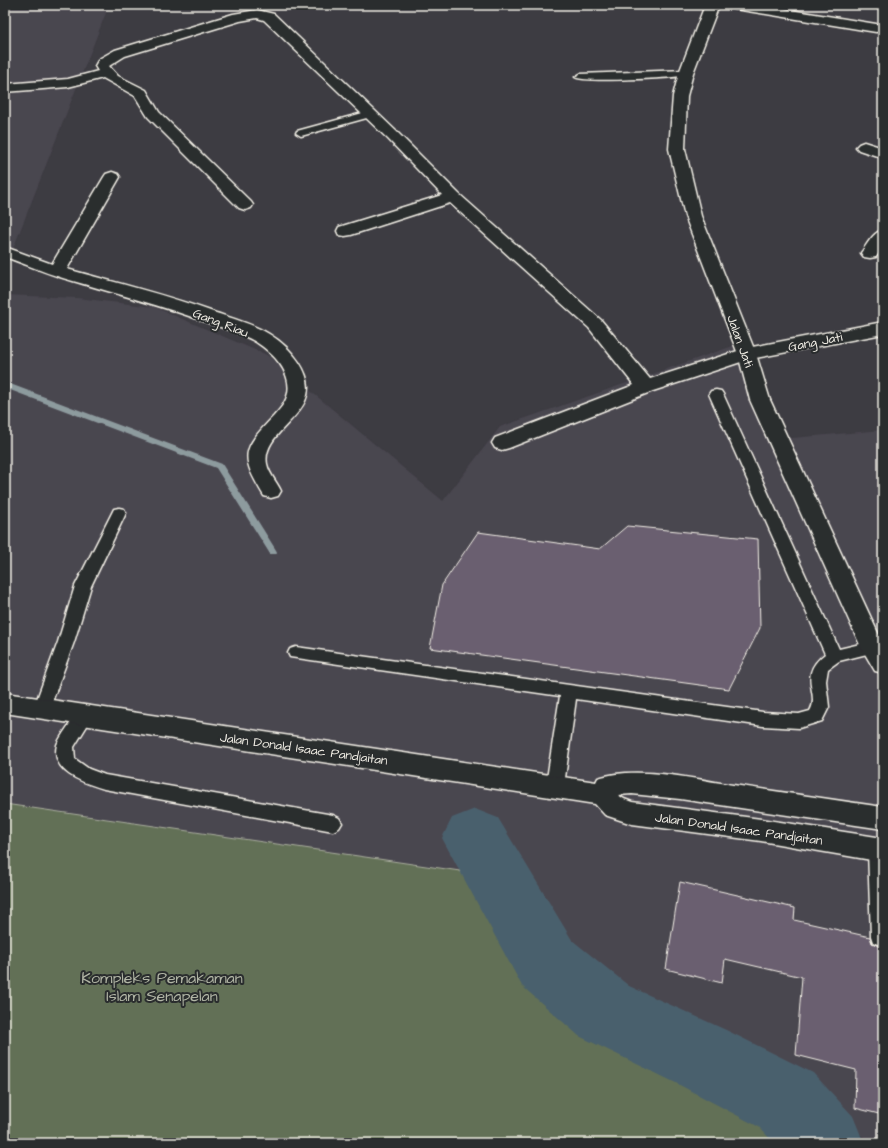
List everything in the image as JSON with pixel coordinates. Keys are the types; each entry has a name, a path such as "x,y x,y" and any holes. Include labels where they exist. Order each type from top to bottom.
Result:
{"street":[{"name":"Jalan Jati","path":"712,5 686,73 680,96 677,149 693,216 747,354 760,400 873,647 883,664"},
{"path":"736,5 876,28"},
{"path":"245,205 153,114 141,93 113,79 106,73 102,66 104,62 120,53 238,17 257,14 269,17 370,114 453,198 595,324 646,387"},
{"path":"5,88 68,83 106,73"},
{"path":"864,147 883,153"},
{"path":"57,272 112,177"},
{"path":"345,231 453,198"},
{"path":"870,253 883,235"},
{"name":"Gang Riau","path":"5,252 17,255 57,272 200,313 247,330 275,347 288,361 298,380 298,395 289,412 268,432 259,448 257,462 271,491"},
{"name":"Gang Jati","path":"502,443 646,387 747,354 883,328"},
{"name":"Jalan Donald Isaac Pandjaitan","path":"5,703 42,710 555,785 603,794 607,803 616,808 632,813 761,830 880,850"},
{"path":"603,794 606,786 632,783 680,788 883,818"}],"lane":[{"path":"580,77 614,77 686,73"},
{"path":"301,133 370,114"},
{"path":"716,394 834,656"},
{"path":"42,710 66,642 83,586 119,513"},
{"path":"296,653 763,719 799,721 816,716 821,707 818,681 820,666 834,656 873,647"},
{"path":"555,785 568,691"},
{"path":"85,716 66,746 67,763 83,774 104,782 333,823"},
{"path":"880,850 880,936"}],"shaded area":[{"path":"5,5 126,5 107,10 5,269"},
{"path":"5,295 77,298 154,307 267,355 443,501 500,427 736,345 781,439 883,430 883,1143 871,1143 794,1083 707,1038 614,994 561,952 521,885 460,871 5,804"}],"green space":[{"name":"Kompleks Pemakaman Islam Senapelan","path":"5,804 460,871 538,976 609,1028 773,1104 808,1143 5,1143"}],"building":[{"path":"627,526 758,539 760,628 729,689 430,648 442,585 478,532 600,549"},
{"path":"680,882 795,908 794,920 870,937 872,943 883,946 883,1115 855,1108 856,1070 796,1055 802,977 725,959 722,983 666,969"}],"waterway":[{"path":"5,385 219,466 273,552"},
{"path":"475,838 547,963 604,1011 700,1056 786,1100 826,1143"}]}
